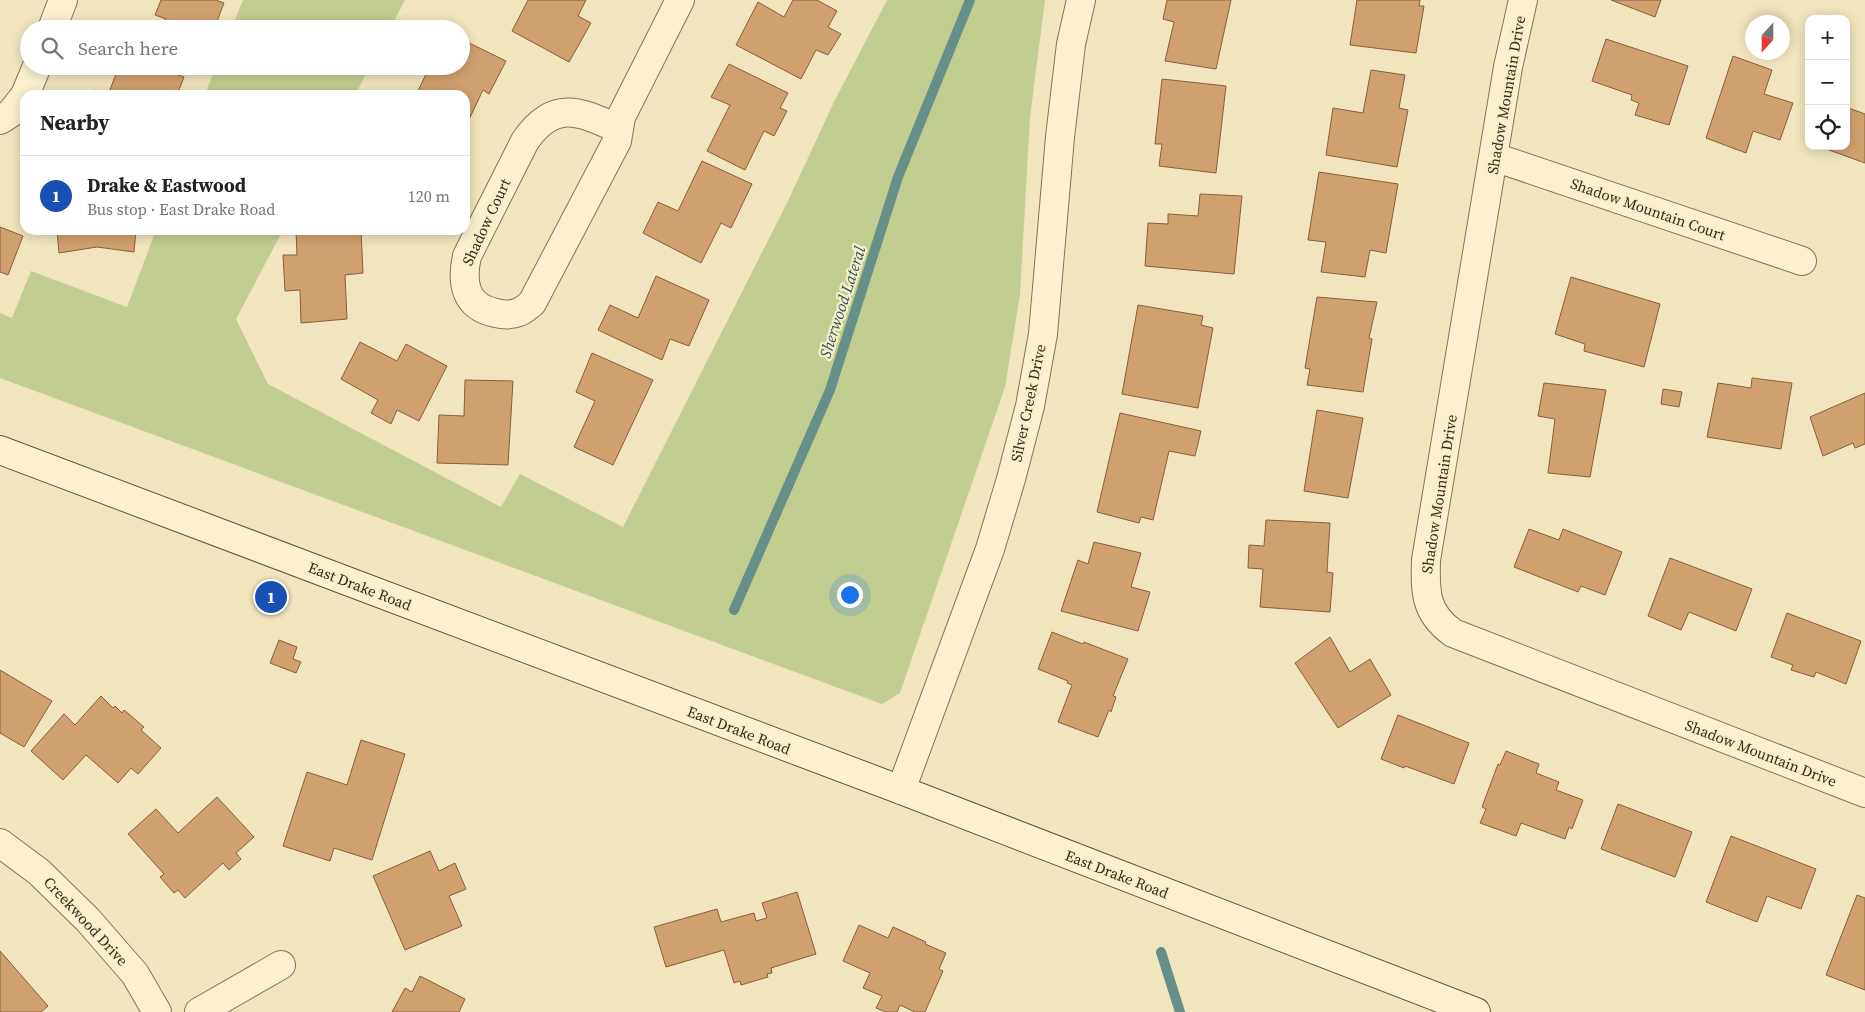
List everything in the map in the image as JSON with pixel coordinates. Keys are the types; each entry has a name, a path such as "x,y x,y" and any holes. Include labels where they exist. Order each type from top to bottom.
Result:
{"street":[{"path":"55,20 62,0"},
{"name":"Shadow Court","path":"619,129 588,115 576,112 564,112 551,116 536,126 525,141 467,256 464,270 465,286 470,298 479,307 504,315 519,312 532,303 617,142 621,117 680,0"},
{"name":"Silver Creek Drive","path":"901,790 990,549 1012,478 1030,406 1043,334 1060,137 1071,44 1081,0"},
{"name":"Shadow Mountain Drive","path":"1523,0 1508,67 1426,560 1425,584 1429,606 1441,625 1453,633 1865,793"},
{"path":"27,90 33,75"},
{"path":"0,120 11,113 20,101"},
{"name":"Shadow Mountain Court","path":"1494,157 1802,261"},
{"name":"East Drake Road","path":"0,450 901,790 1476,1012"},
{"name":"Creekwood Drive","path":"0,843 39,872 88,920 135,974 157,1012"},
{"path":"199,1012 281,965"}],"green space":[{"path":"243,0 405,0 395,20 235,20"},
{"path":"887,0 1045,0 1030,117 1020,295 1005,387 900,693 882,704 0,378 0,313 12,318 31,271 127,307 154,235 280,235 236,319 268,384 501,507 520,474 623,527 787,203 834,102"},
{"path":"213,75 365,75 358,90 207,90"}],"building":[{"path":"161,0 216,0 224,3 217,20 166,20 155,15"},
{"path":"528,0 586,0 578,16 591,23 569,62 512,31"},
{"path":"793,0 817,0 837,11 828,27 841,34 828,55 816,50 801,79 736,45 758,2 784,17"},
{"path":"1167,0 1231,0 1216,69 1165,61 1174,22 1163,19"},
{"path":"1357,0 1420,0 1419,6 1424,6 1416,53 1350,45"},
{"path":"1611,0 1661,0 1655,17"},
{"path":"1606,39 1688,66 1669,125 1635,115 1639,103 1631,100 1632,95 1592,81"},
{"path":"470,43 506,61 489,94 483,90 470,117 470,90 418,90 426,75 470,75"},
{"path":"1733,56 1772,70 1764,94 1793,103 1780,140 1753,131 1746,153 1706,138"},
{"path":"729,64 788,93 780,108 787,111 774,136 764,131 745,170 707,151 730,105 711,97"},
{"path":"1371,70 1405,75 1399,108 1408,110 1397,167 1326,155 1333,108 1363,113"},
{"path":"116,75 179,75 184,77 179,90 110,90"},
{"path":"1162,79 1226,86 1216,173 1159,166 1162,144 1155,144"},
{"path":"1850,108 1865,114 1865,163 1829,150 1850,150"},
{"path":"702,161 752,184 731,228 721,223 701,263 643,233 658,202 678,211"},
{"path":"1319,172 1398,184 1386,253 1370,250 1365,277 1321,272 1326,242 1308,240"},
{"path":"1200,194 1242,196 1234,274 1145,266 1148,223 1168,224 1168,214 1198,216"},
{"path":"0,227 23,236 8,275 0,272"},
{"path":"57,235 136,235 134,252 97,247 59,253"},
{"path":"296,235 361,235 363,273 345,275 347,319 301,323 300,290 285,291 283,255 297,255"},
{"path":"656,276 709,300 689,346 670,339 662,360 598,330 610,305 638,318"},
{"path":"1571,277 1660,304 1644,367 1584,351 1585,344 1555,334"},
{"path":"1317,297 1377,302 1369,338 1372,339 1363,392 1307,385 1310,369 1305,368"},
{"path":"1138,305 1203,316 1201,325 1213,328 1198,408 1122,394"},
{"path":"360,342 397,361 406,344 447,366 419,421 397,410 391,424 371,413 378,400 341,379"},
{"path":"592,353 653,380 613,465 574,447 595,401 576,392"},
{"path":"1752,378 1792,383 1781,449 1707,437 1718,383 1751,388"},
{"path":"465,380 513,381 508,465 437,463 439,415 464,416"},
{"path":"1544,383 1606,390 1590,477 1548,473 1555,419 1538,416"},
{"path":"1663,389 1682,392 1679,407 1661,404"},
{"path":"1865,393 1865,444 1855,448 1853,443 1823,456 1810,417"},
{"path":"1317,410 1363,418 1348,498 1304,491"},
{"path":"1120,413 1201,431 1195,456 1169,451 1153,520 1141,517 1139,523 1097,512"},
{"path":"1266,520 1330,523 1327,572 1333,573 1330,612 1260,607 1263,569 1248,568 1249,545 1264,546"},
{"path":"1529,529 1559,540 1563,529 1622,552 1605,595 1581,586 1578,592 1514,567"},
{"path":"1094,542 1141,553 1131,587 1150,592 1138,631 1061,611 1078,560 1088,564"},
{"path":"1670,558 1752,589 1736,631 1689,612 1681,630 1648,616"},
{"path":"1787,613 1861,641 1846,684 1816,672 1814,677 1791,670 1793,665 1771,657"},
{"path":"1052,632 1128,659 1113,696 1116,697 1111,712 1109,710 1098,737 1058,722 1072,685 1067,683 1068,681 1038,669"},
{"path":"1330,637 1350,672 1370,659 1391,695 1338,728 1295,663"},
{"path":"279,640 297,647 293,659 301,662 296,673 270,663"},
{"path":"0,670 52,701 24,747 0,733"},
{"path":"101,696 113,708 115,706 122,713 124,710 144,727 141,730 161,748 138,774 131,768 118,783 86,755 63,780 31,751 64,714 75,725"},
{"path":"1398,715 1469,743 1454,784 1381,759"},
{"path":"361,740 405,754 372,860 334,848 330,861 283,846 307,772 347,785"},
{"path":"1506,751 1539,764 1536,773 1559,782 1556,790 1583,800 1572,829 1569,827 1565,839 1521,823 1516,836 1480,823 1486,809 1482,807 1498,764 1500,765"},
{"path":"217,797 254,837 236,853 241,859 229,870 223,863 185,898 178,890 174,893 160,877 164,874 128,834 156,809 178,833"},
{"path":"1618,804 1692,832 1675,877 1601,849"},
{"path":"1731,836 1816,869 1801,909 1767,896 1757,922 1706,902"},
{"path":"430,851 439,871 455,863 466,889 449,896 462,926 405,950 373,876"},
{"path":"797,892 816,954 771,968 772,973 767,974 768,977 741,985 740,981 734,983 724,950 666,967 654,927 717,909 721,922 754,913 756,921 767,918 762,903"},
{"path":"1857,895 1865,898 1865,990 1826,975"},
{"path":"859,925 888,938 893,927 946,953 939,969 943,971 925,1012 915,1012 900,1005 897,1012 886,1012 876,1008 882,996 863,988 870,973 843,961"},
{"path":"0,951 48,1006 41,1012 0,1012"},
{"path":"420,976 465,999 459,1012 392,1012 405,988 412,992"}],"waterway":[{"name":"Sherwood Lateral","path":"734,610 830,390 898,177 970,0"},
{"name":"Sherwood Lateral","path":"1161,952 1180,1012"}],"place":[{"name":"Drake & Eastwood","path":"271,597"}]}
